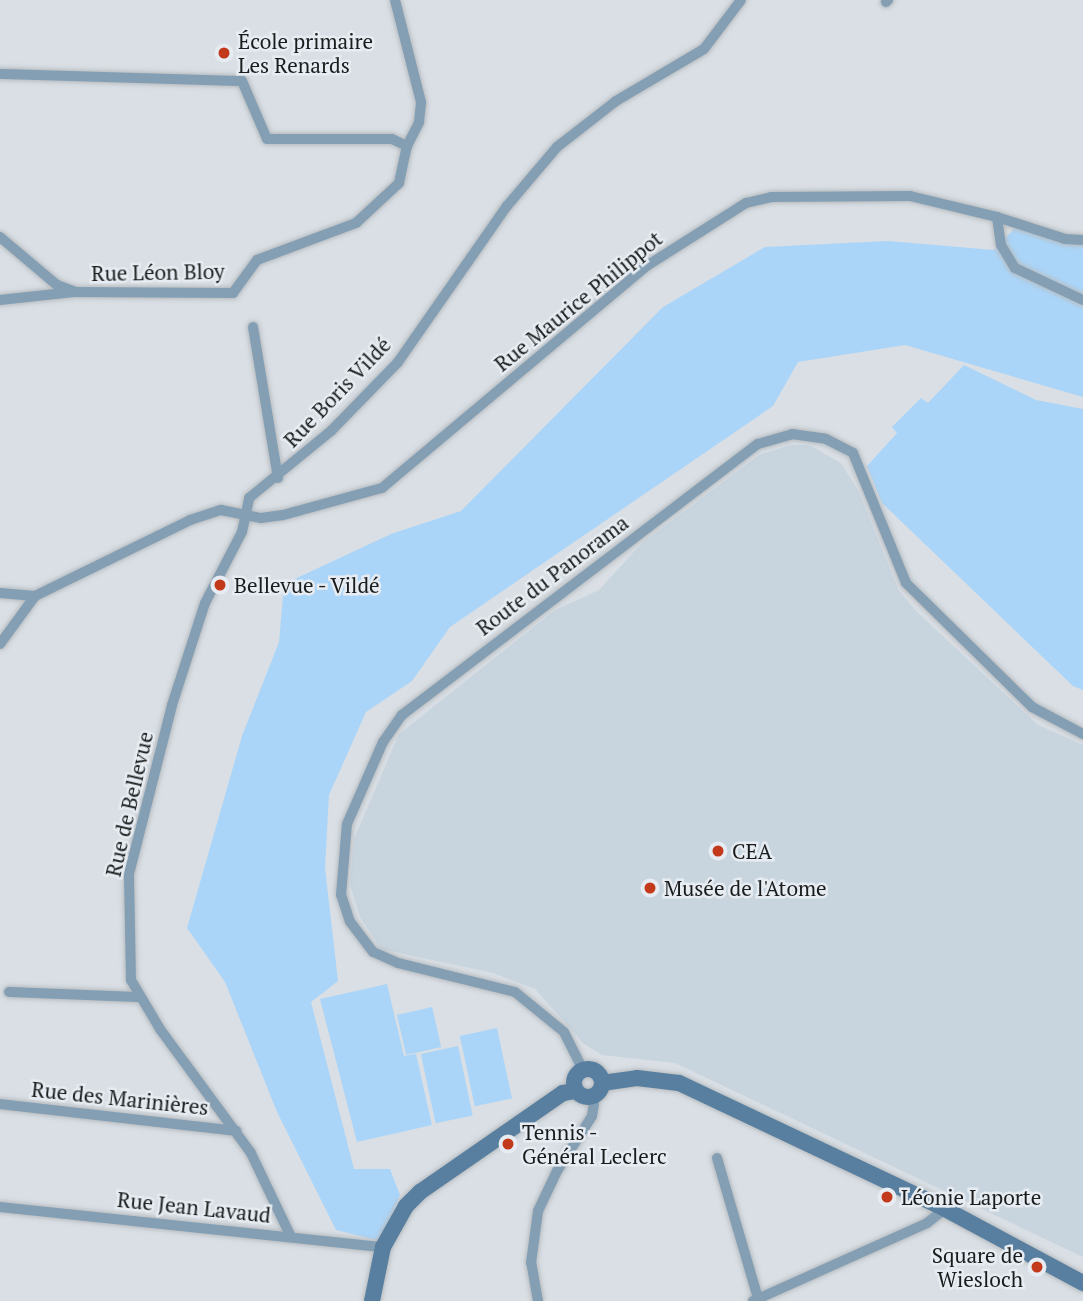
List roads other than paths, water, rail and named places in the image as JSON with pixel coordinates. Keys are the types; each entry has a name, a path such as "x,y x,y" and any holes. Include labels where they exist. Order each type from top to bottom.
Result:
{"street":[{"path":"0,74 242,81 267,139 392,139 407,146 419,122 421,102 395,0"},
{"name":"Rue Boris Vildé","path":"245,515 249,498 278,478 398,362 507,206 557,147 617,101 704,50 732,18 741,0"},
{"name":"Rue Léon Bloy","path":"0,237 57,285 76,292 233,293 257,260 356,223 392,194 407,163 407,146"},
{"name":"Rue Maurice Philippot","path":"245,515 283,515 382,488 645,267 746,203 771,197 910,196 997,217 1065,239 1083,240"},
{"path":"997,217 1001,245 1015,268 1083,300"},
{"path":"0,300 76,292"},
{"path":"253,327 278,478"},
{"name":"Route du Panorama","path":"583,1070 564,1032 514,992 398,963 373,951 350,922 341,895 347,824 383,742 402,715 758,444 792,433 826,439 853,453 887,542 906,583 1032,707 1083,734"},
{"path":"0,644 35,596 190,520 221,510 245,515"},
{"name":"Rue de Bellevue","path":"245,515 242,533 205,603 172,705 129,874 131,980 138,997 236,1130 291,1237"},
{"path":"0,593 35,596"},
{"path":"9,992 138,997"},
{"path":"372,1301 383,1247 406,1206 420,1192 563,1093 583,1094 599,1091 602,1083 596,1072 583,1070 575,1079 583,1094 594,1104 592,1116 556,1171 538,1211 531,1264 538,1301"},
{"path":"602,1083 637,1078 679,1083 945,1209 1083,1283"},
{"name":"Rue des Marinières","path":"0,1104 236,1130"},
{"path":"717,1158 755,1299 927,1223 945,1209"},
{"name":"Rue Jean Lavaud","path":"0,1207 383,1247"}],"place":[{"name":"École primaire Les Renards","path":"224,53"},
{"name":"Bellevue - Vildé","path":"220,585"},
{"name":"CEA","path":"718,851"},
{"name":"Musée de l'Atome","path":"650,888"},
{"name":"Tennis - Général Leclerc","path":"508,1144"},
{"name":"Léonie Laporte","path":"887,1197"},
{"name":"Square de Wiesloch","path":"1037,1267"}]}
